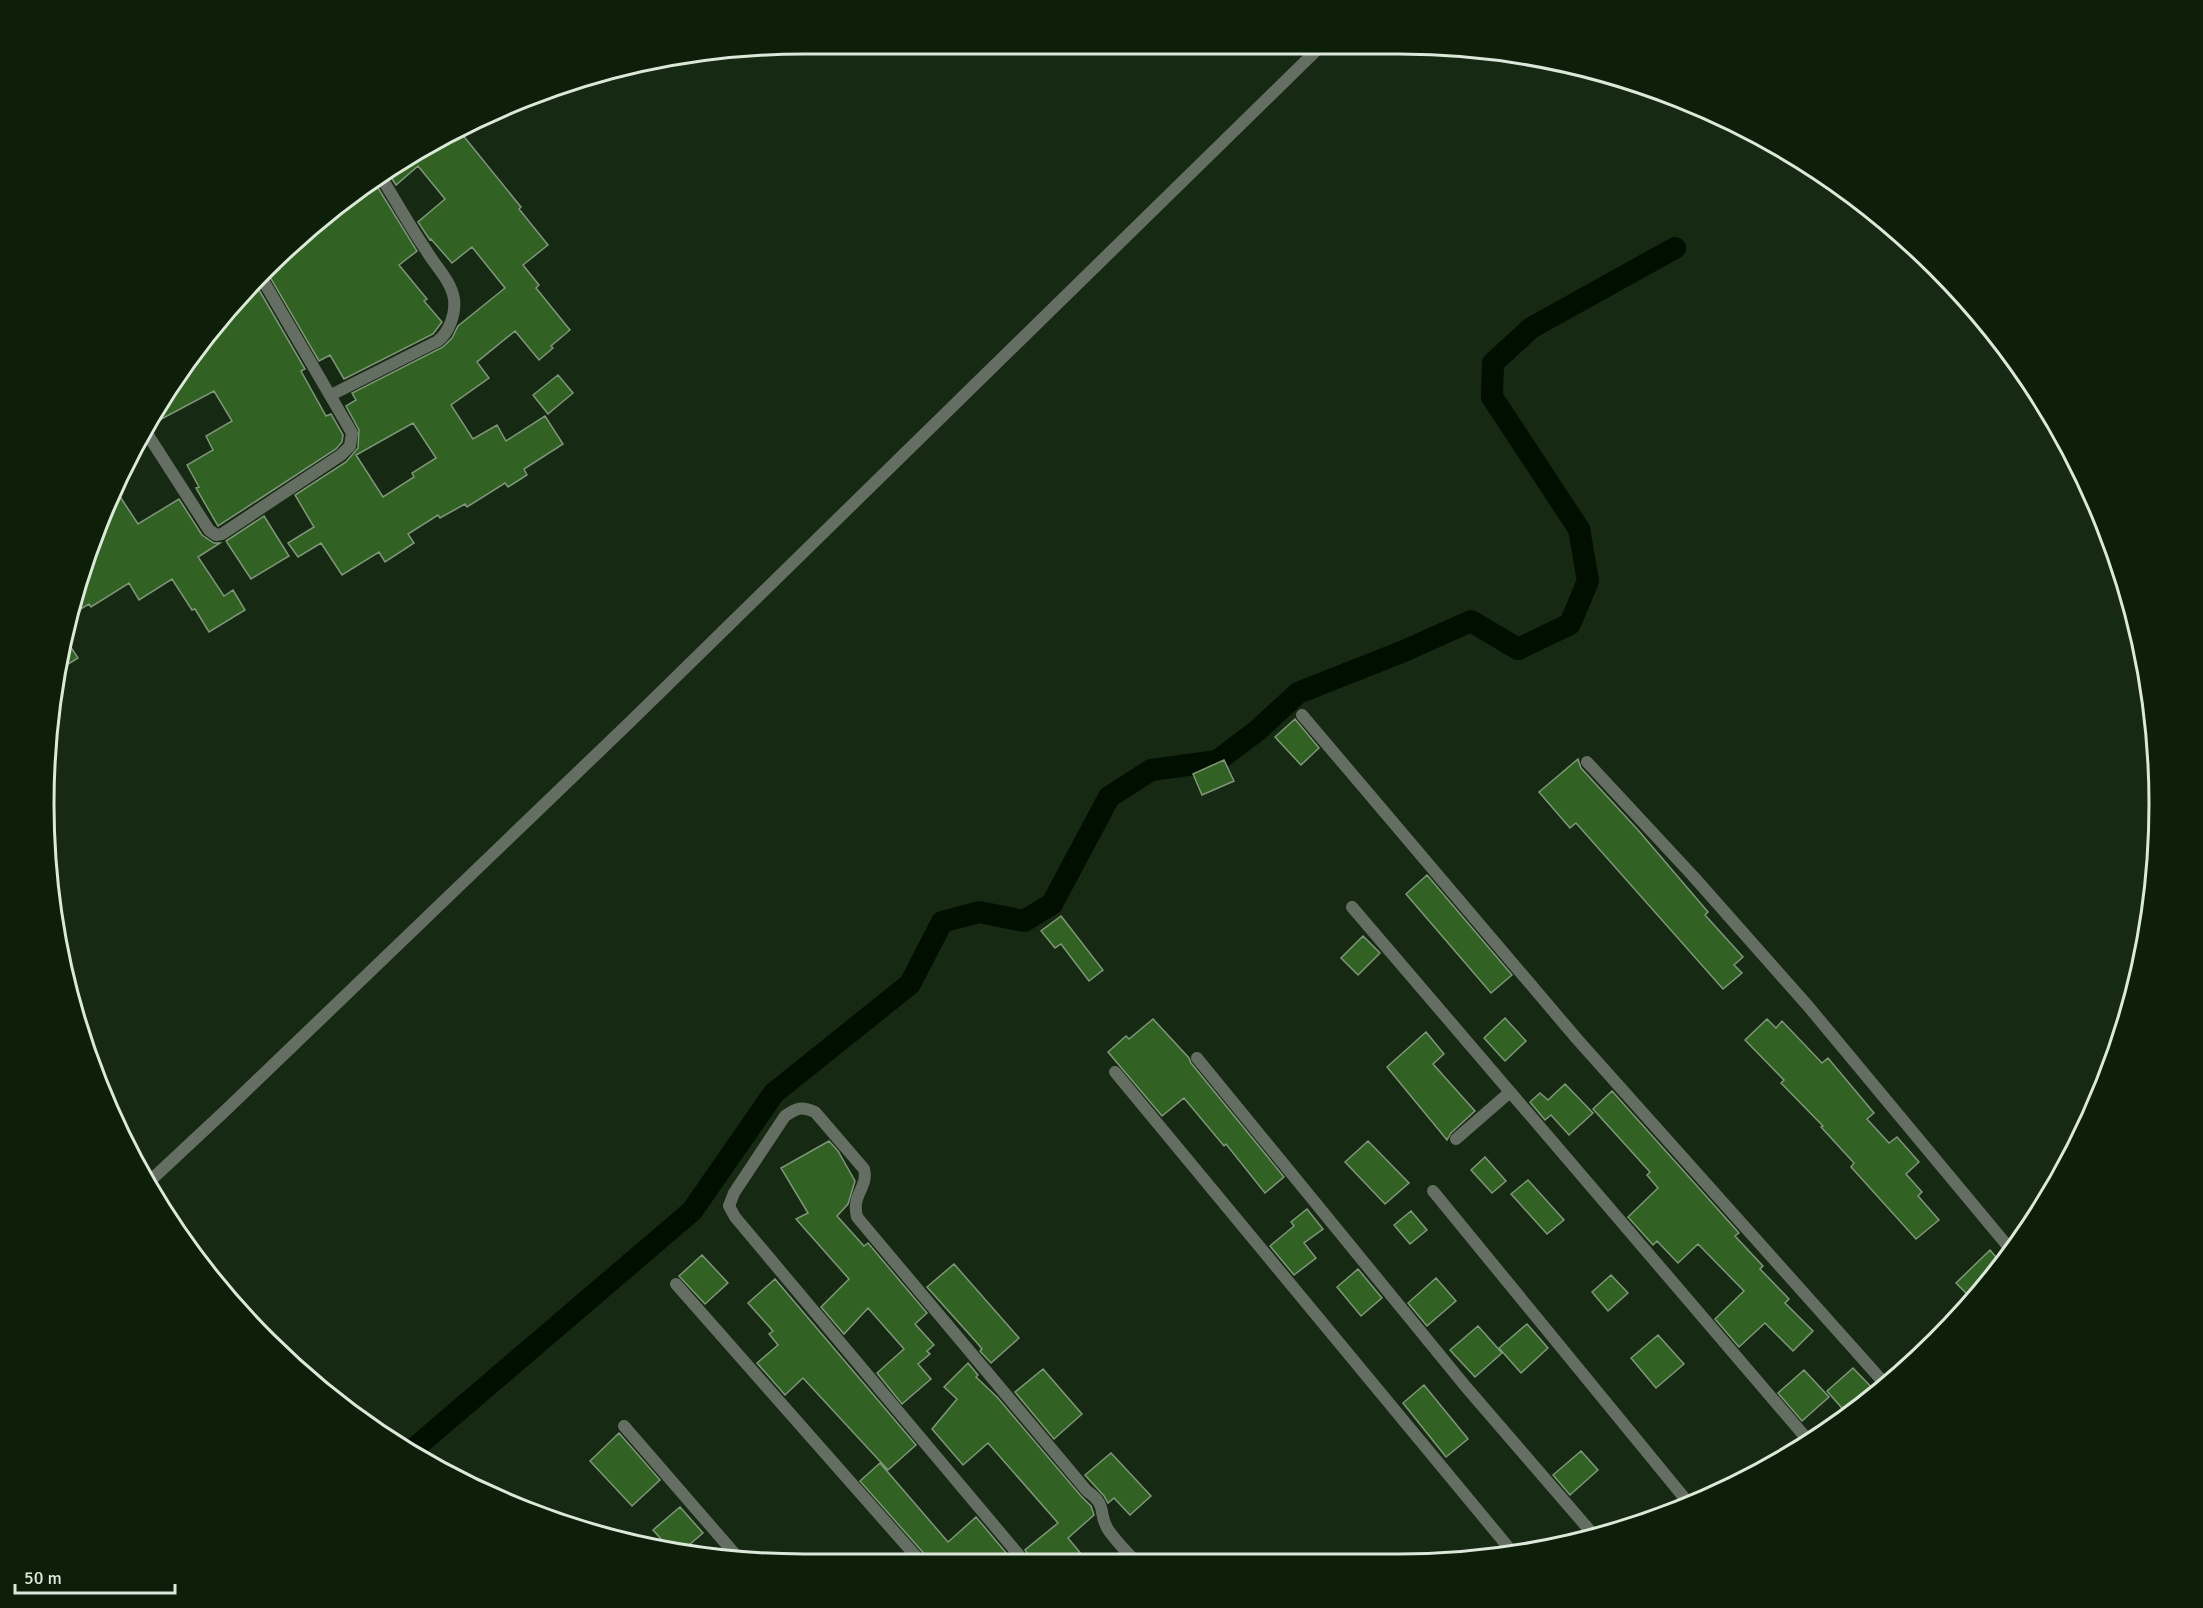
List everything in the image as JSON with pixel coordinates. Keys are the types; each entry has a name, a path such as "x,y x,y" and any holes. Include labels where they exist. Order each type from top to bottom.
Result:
{"street":[{"path":"153,1178 630,722 1313,54"},
{"path":"331,395 438,341 445,335 451,321 454,300 446,278 426,251 384,182"},
{"path":"149,437 209,530 216,535 222,534 341,455 350,446 352,433 265,283"},
{"path":"1302,715 1577,1039 1881,1379"},
{"path":"1587,762 1694,876 1808,1006 2006,1244"},
{"path":"1352,907 1804,1435"},
{"path":"1197,1058 1459,1377 1589,1529"},
{"path":"1115,1072 1508,1546"},
{"path":"1456,1139 1510,1092"},
{"path":"1018,1554 735,1217 729,1206 734,1193 785,1116 797,1108 804,1107 814,1112 864,1169 865,1179 855,1200 857,1217 1088,1491 1096,1497 1103,1507 1103,1520 1109,1531 1129,1554"},
{"path":"1433,1191 1684,1498"},
{"path":"676,1284 914,1554"},
{"path":"624,1426 732,1550"}],"building":[{"path":"463,136 521,207 519,209 548,245 523,265 539,285 536,288 570,330 539,360 515,331 477,362 489,378 451,405 473,439 497,425 506,441 545,416 563,444 524,469 527,475 508,487 505,483 467,507 465,504 440,518 438,515 408,534 414,543 385,562 379,552 342,575 321,543 298,557 288,543 314,527 295,495 346,462 358,448 359,430 346,406 356,400 352,393 443,347 452,338 458,326 505,288 472,247 452,263 430,240 418,222 445,199 418,166 396,185 391,177","holes":["413,423 436,458 412,473 414,477 383,497 356,455"]},
{"path":"377,187 417,251 399,265 427,299 424,301 442,322 433,334 344,379 330,355 319,361 270,278 309,240"},
{"path":"259,290 305,369 301,371 326,416 331,414 343,435 342,442 336,449 218,526 196,488 199,487 187,465 213,450 206,436 232,421 214,391 160,420 209,347"},
{"path":"558,375 573,393 548,414 533,395"},
{"path":"120,497 138,524 179,499 202,535 214,543 220,543 198,557 224,596 233,590 245,610 209,632 172,579 139,600 129,583 91,607 89,604 80,609 94,563"},
{"path":"264,516 289,556 251,579 226,541"},
{"path":"71,647 78,658 67,665"},
{"path":"1295,719 1319,748 1301,765 1275,737"},
{"path":"1578,759 1581,768 1638,830 1708,912 1705,915 1743,957 1734,965 1742,973 1723,989 1576,823 1570,828 1539,792"},
{"path":"1224,760 1234,781 1202,795 1193,774"},
{"path":"1427,875 1512,975 1491,993 1406,894"},
{"path":"1061,916 1103,970 1089,981 1061,944 1055,948 1041,931"},
{"path":"1363,936 1380,953 1358,975 1341,958"},
{"path":"1505,1018 1526,1041 1505,1061 1484,1038"},
{"path":"1153,1019 1189,1058 1284,1177 1265,1193 1226,1144 1224,1146 1184,1098 1162,1116 1108,1052 1126,1036 1129,1039"},
{"path":"1767,1019 1776,1028 1782,1021 1822,1063 1828,1058 1874,1113 1867,1119 1889,1143 1897,1137 1919,1162 1906,1174 1922,1192 1918,1196 1939,1220 1916,1239 1851,1167 1854,1163 1821,1127 1823,1126 1781,1083 1784,1080 1745,1040"},
{"path":"1426,1032 1444,1054 1433,1064 1475,1111 1451,1133 1447,1140 1387,1067"},
{"path":"1565,1084 1593,1113 1569,1135 1551,1115 1545,1120 1530,1102 1540,1093 1548,1100"},
{"path":"1612,1091 1739,1233 1735,1236 1763,1266 1760,1269 1789,1299 1785,1303 1813,1331 1793,1351 1765,1323 1739,1347 1715,1319 1744,1291 1698,1244 1678,1263 1657,1241 1653,1245 1628,1217 1658,1188 1647,1175 1650,1172 1593,1109"},
{"path":"829,1141 838,1151 855,1181 848,1204 837,1216 864,1246 868,1243 927,1313 915,1324 934,1345 927,1351 930,1354 918,1364 931,1379 902,1404 877,1373 904,1349 868,1308 844,1334 821,1307 849,1279 796,1219 808,1213 781,1168"},
{"path":"1368,1141 1409,1183 1385,1204 1345,1162"},
{"path":"1485,1157 1506,1181 1492,1193 1471,1170"},
{"path":"1528,1180 1564,1220 1547,1234 1511,1194"},
{"path":"1307,1209 1323,1229 1304,1243 1316,1258 1294,1275 1270,1246 1294,1226 1291,1222"},
{"path":"1411,1211 1427,1230 1410,1244 1394,1225"},
{"path":"1990,1250 1996,1258 1967,1294 1956,1283"},
{"path":"702,1255 728,1283 705,1304 679,1276"},
{"path":"954,1264 1019,1338 991,1363 980,1351 982,1349 978,1344 927,1287"},
{"path":"1358,1269 1382,1298 1361,1316 1337,1287"},
{"path":"1611,1275 1628,1293 1608,1311 1592,1292"},
{"path":"1436,1278 1456,1301 1427,1326 1408,1303"},
{"path":"775,1279 916,1445 888,1470 803,1378 785,1395 757,1363 778,1345 769,1334 773,1331 748,1303"},
{"path":"1527,1324 1548,1348 1521,1373 1499,1348"},
{"path":"1478,1326 1502,1353 1475,1377 1450,1350"},
{"path":"1658,1335 1684,1364 1656,1388 1631,1358"},
{"path":"968,1363 978,1375 976,1377 997,1397 1091,1506 1094,1515 1068,1538 1081,1554 1028,1554 1025,1550 1058,1523 988,1443 963,1465 932,1429 957,1399 944,1387"},
{"path":"1853,1368 1871,1387 1843,1409 1827,1391"},
{"path":"1043,1369 1082,1414 1054,1439 1015,1392"},
{"path":"1804,1370 1829,1397 1802,1421 1778,1393"},
{"path":"1424,1385 1468,1439 1446,1457 1403,1403"},
{"path":"619,1433 660,1480 632,1506 590,1461"},
{"path":"1581,1451 1598,1470 1570,1495 1553,1475"},
{"path":"1111,1453 1151,1496 1130,1515 1114,1498 1108,1503 1085,1475"},
{"path":"880,1463 948,1542 976,1517 1007,1554 924,1554 860,1481"},
{"path":"680,1507 703,1533 689,1545 663,1541 653,1530"}],"waterway":[{"path":"417,1446 692,1211 774,1093 910,984 942,922 979,912 1024,921 1052,904 1109,797 1151,770 1217,761 1258,730 1298,693 1404,651 1471,621 1518,649 1570,624 1588,581 1579,529 1492,397 1493,363 1531,328 1675,248"}]}
